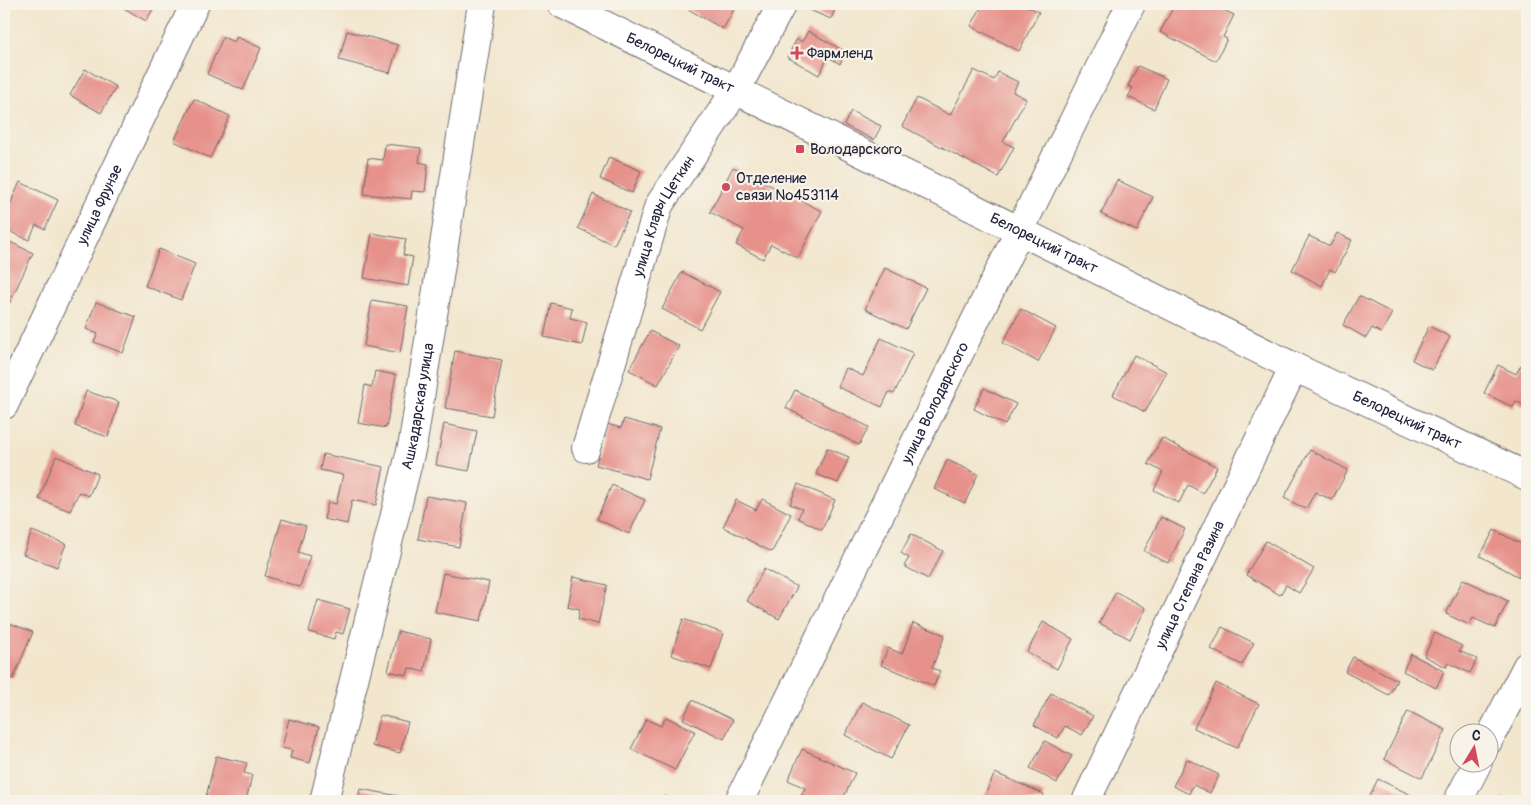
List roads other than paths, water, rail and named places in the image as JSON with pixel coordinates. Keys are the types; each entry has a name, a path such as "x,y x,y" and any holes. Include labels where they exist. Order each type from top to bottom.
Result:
{"street":[{"name":"улица Фрунзе","path":"4,405 195,4"},
{"name":"Ашкадарская улица","path":"324,801 413,442 482,4"},
{"name":"Белорецкий тракт","path":"562,4 1294,368 1527,476"},
{"name":"улица Клары Цеткин","path":"586,448 659,205 736,90 782,4"},
{"name":"улица Володарского","path":"739,801 1131,4"},
{"name":"улица Степана Разина","path":"1086,801 1294,368"},
{"path":"1498,722 1527,666"},
{"path":"1458,801 1473,772"}],"place":[{"name":"Фармленд","path":"797,53"},
{"name":"Володарского","path":"800,149"},
{"name":"Отделение связи №453114","path":"726,187"}]}
